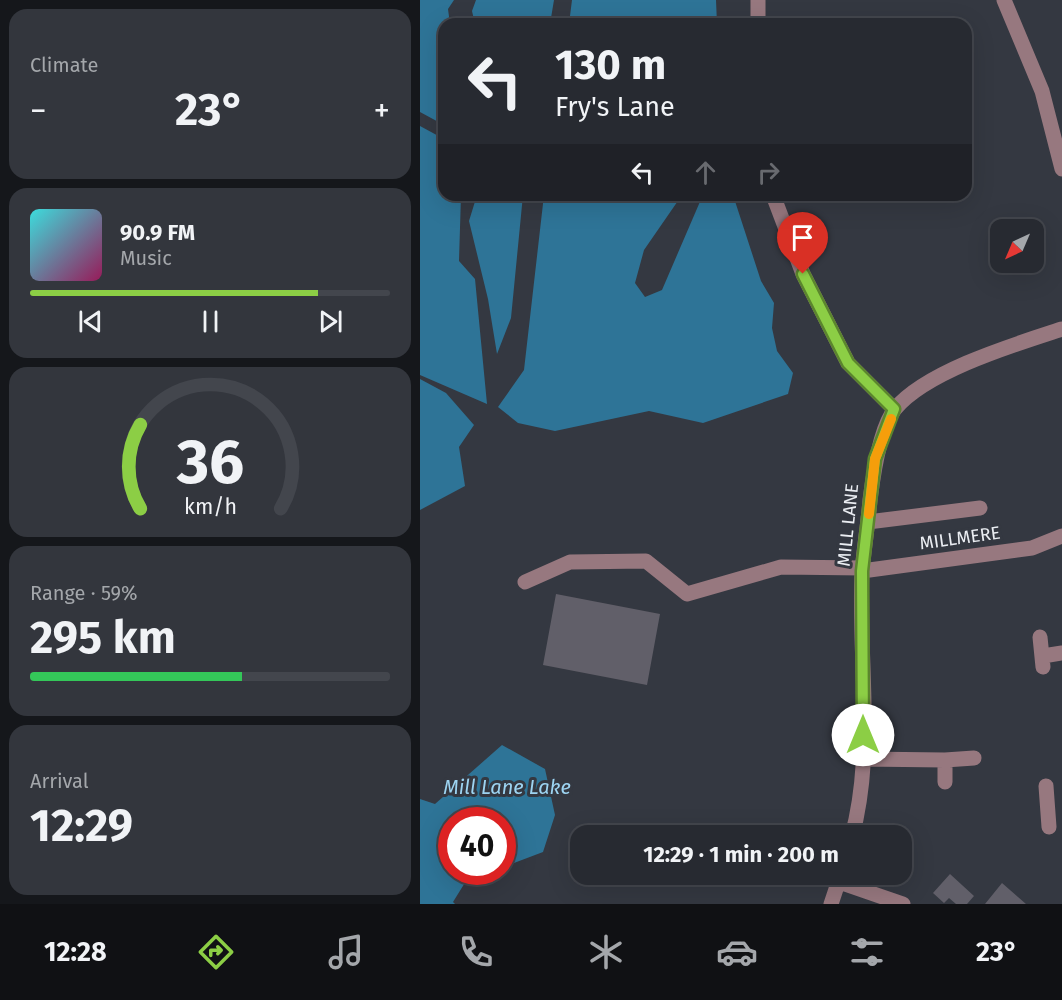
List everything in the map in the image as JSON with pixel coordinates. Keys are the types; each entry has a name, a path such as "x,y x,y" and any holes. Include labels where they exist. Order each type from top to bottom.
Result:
{"street":[{"path":"758,0 758,18"},
{"path":"1004,0 1042,91 1062,169"},
{"path":"776,201 803,274 848,363 894,409 940,376 992,351 1062,328"},
{"name":"MILL LANE","path":"855,825 863,759 863,570 875,459 894,409"},
{"path":"868,522 980,508"},
{"name":"MILLMERE","path":"525,582 570,562 646,561 687,594 781,567 863,570 1032,548 1062,536"},
{"path":"1040,637 1043,661 1062,653"},
{"path":"863,759 974,758"},
{"path":"945,760 945,782"},
{"path":"1046,786 1055,807 1049,827"},
{"path":"831,904 838,885"},
{"path":"857,885 903,904"}],"water":[{"path":"420,0 454,0 448,9 449,18 438,18 438,122 420,112"},
{"path":"476,0 554,0 551,18 474,18 472,11"},
{"path":"572,0 716,0 717,18 570,18"},
{"path":"420,126 438,136 438,201 461,201 459,261 475,279 487,404 420,375"},
{"path":"475,201 522,201 511,318 497,354 488,299 469,221"},
{"path":"543,201 678,201 644,250 635,283 645,297 662,290 700,201 735,201 761,281 774,303 772,328 777,351 793,373 788,394 703,423 649,411 555,431 518,423 498,407 524,370"},
{"path":"420,379 446,393 474,425 459,447 465,486 420,510"},
{"name":"Mill Lane Lake","path":"502,745 545,769 555,815 543,852 516,862 516,807 438,807 438,885 464,885 453,902 455,904 420,904 420,799 435,804"}],"building":[{"path":"556,594 660,614 647,685 543,665"},
{"path":"950,874 974,896 967,904 956,904 949,898 944,903 933,893"},
{"path":"1002,883 1026,904 985,904"}],"slow traffic":[{"path":"869,514 875,459 891,419"}],"route":[{"path":"803,274 848,363 894,409 875,459 862,571 863,735"}]}
